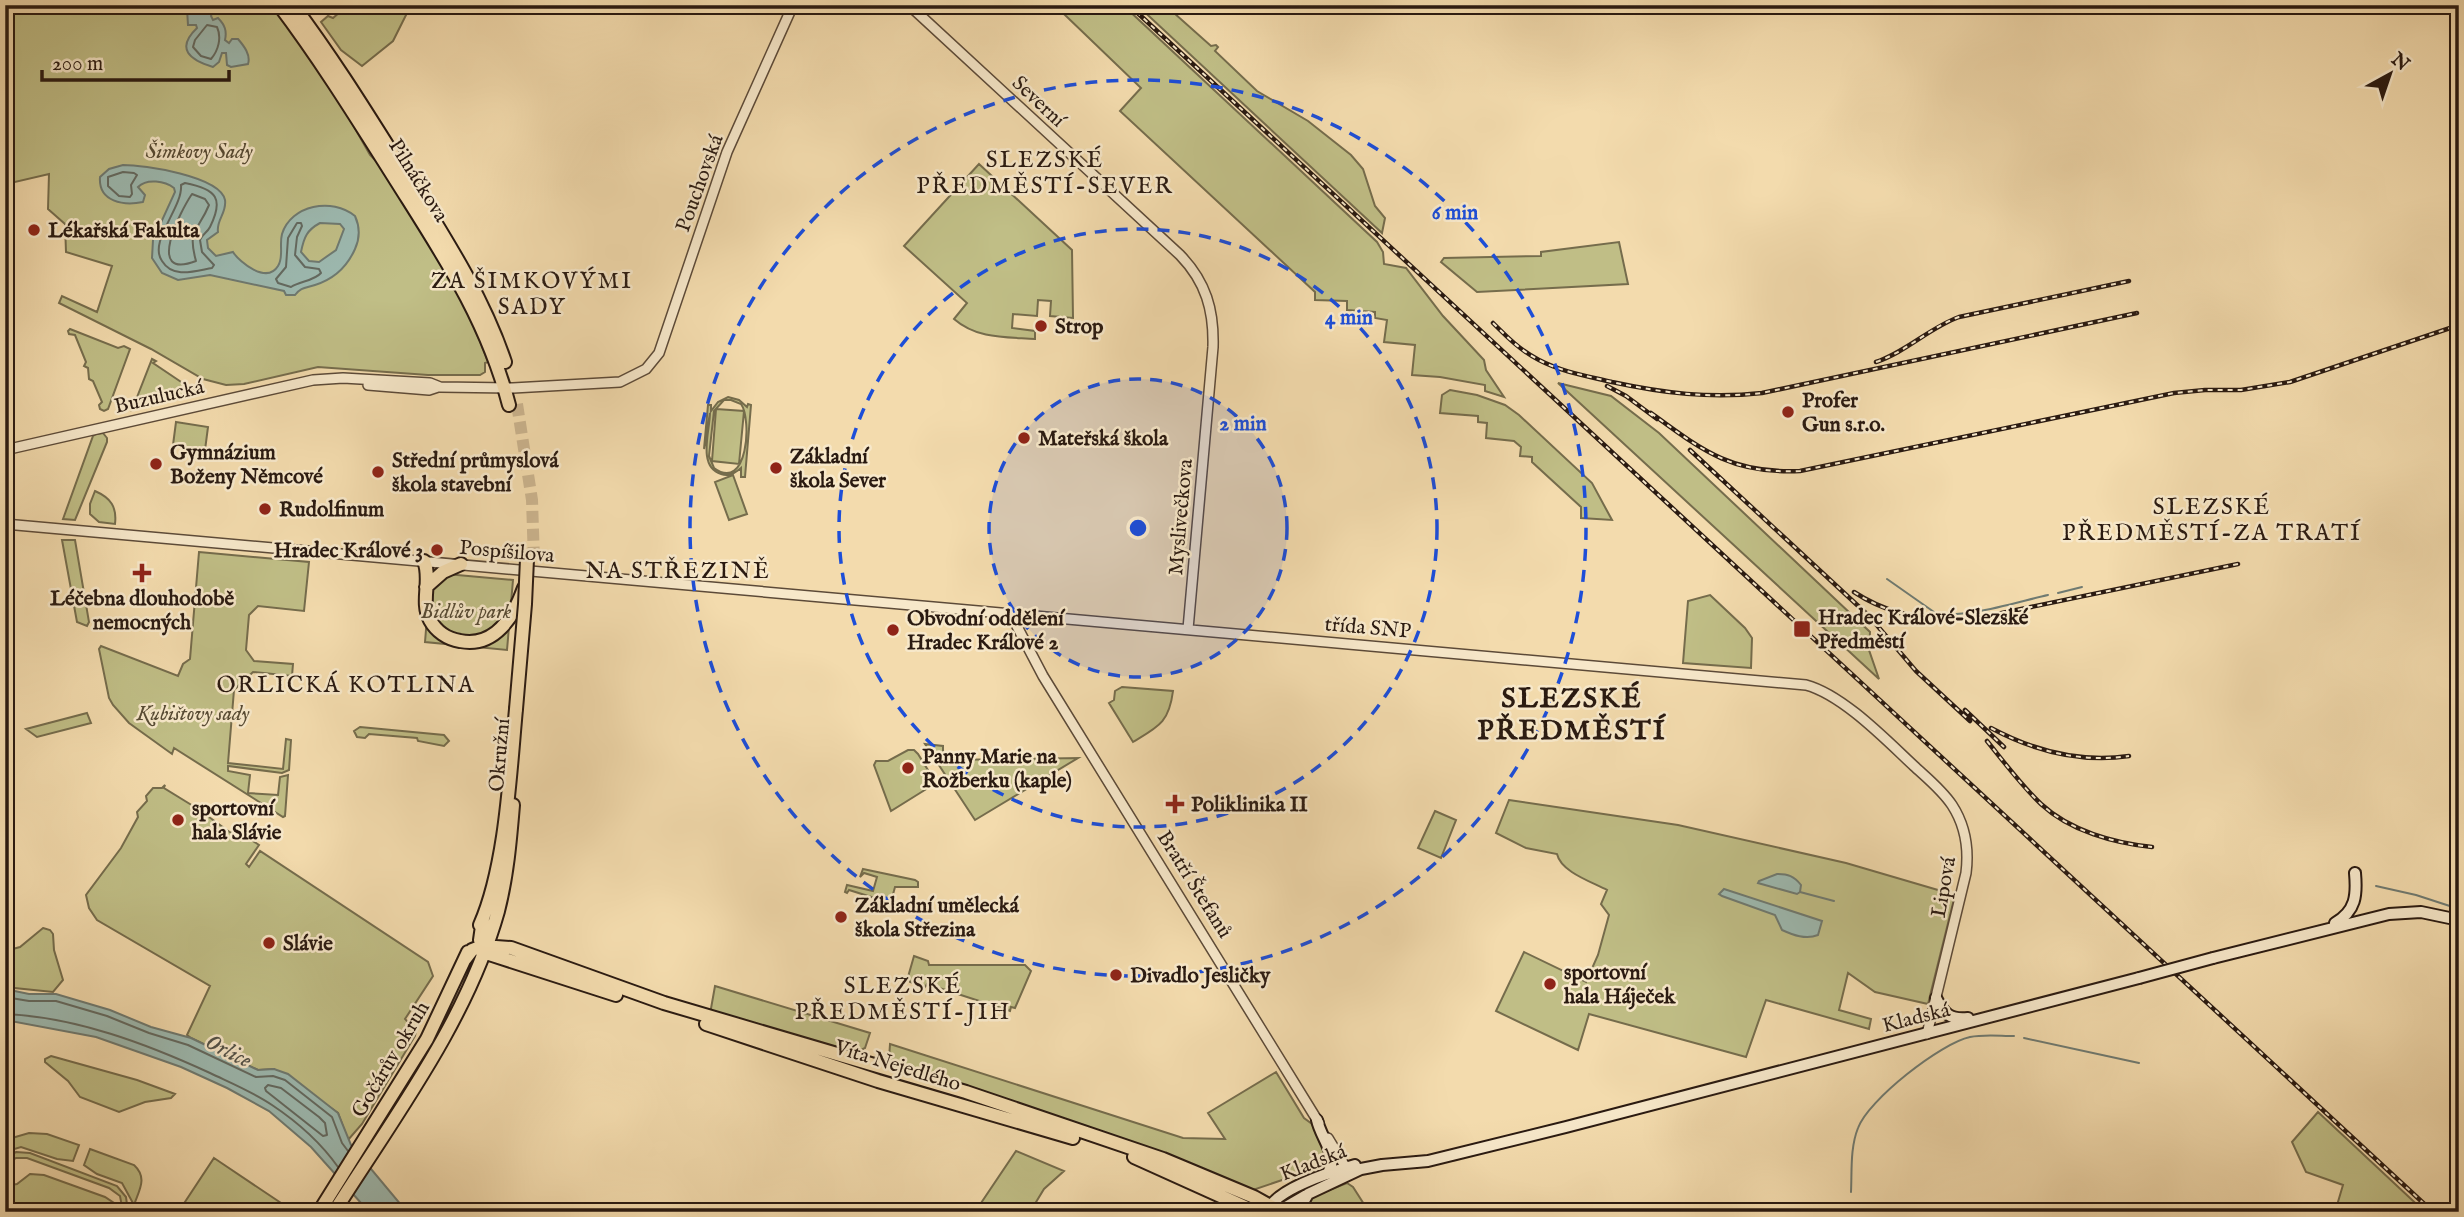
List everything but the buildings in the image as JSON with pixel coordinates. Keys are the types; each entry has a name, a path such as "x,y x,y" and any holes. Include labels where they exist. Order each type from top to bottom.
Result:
{"main road":[{"name":"Pilnáčkova","path":"279,5 341,93 450,267 487,335 509,388"},
{"name":"Pilnáčkova","path":"293,5 358,99 469,279 494,328 509,388"},
{"path":"509,388 513,404"},
{"name":"Okružní","path":"485,947 519,709 530,560 526,581 519,709"},
{"path":"424,561 428,571 427,614 440,632 453,640 468,642 491,636 512,616 526,581"},
{"path":"426,587 443,572 461,565"},
{"path":"2323,929 2344,917 2353,905 2356,891 2355,873"},
{"name":"Kladská","path":"1277,1209 1279,1196 1327,1174 1445,1157 2323,929 2404,912 2428,912 2459,920"},
{"path":"489,920 508,948"},
{"name":"Gočárův okruh","path":"373,1138 432,1030 465,959 489,920"},
{"path":"465,959 472,950 485,947"},
{"name":"Gočárův okruh","path":"325,1211 438,1046 464,1001 485,947"},
{"name":"Víta Nejedlého","path":"485,947 508,948 687,1010 966,1092 1163,1159 1255,1197 1277,1209"},
{"name":"Víta Nejedlého","path":"485,947 491,955 878,1081 1107,1148 1143,1161 1256,1212"},
{"path":"476,973 495,963 512,962"},
{"path":"1936,998 1944,1012 1954,1019 1995,1016"},
{"path":"1317,1120 1322,1138 1332,1156 1333,1165 1327,1174"},
{"path":"1338,1155 1360,1164"},
{"name":"Kladská","path":"1277,1209 1360,1164 1382,1165"},
{"path":"1304,1212 1304,1201 1308,1194"}],"street":[{"name":"Pouchovská","path":"642,372 659,353 722,164 793,5"},
{"name":"Severní","path":"909,5 1187,263 1201,282 1210,303 1214,328 1212,365"},
{"name":"Myslivečkova","path":"1188,629 1212,365"},
{"name":"Buzulucká","path":"5,450 238,396 322,380 344,378 406,381 440,387 509,388 620,382 642,372"},
{"name":"Pospíšilova","path":"5,524 922,605"},
{"name":"třída SNP","path":"922,605 1812,686"},
{"name":"Bratří Štefanů","path":"1010,613 1044,676 1348,1171"},
{"name":"Lipová","path":"1812,686 1837,701 1880,735 1945,796 1961,823 1967,850 1966,873 1927,1034"}],"green space":[{"name":"Šimkovy Sady","path":"5,5 273,6 336,95 370,155 381,166 440,262 478,336 488,362 485,363 485,372 480,375 428,375 318,367 244,384 226,385 203,379 151,349 59,303 62,296 97,312 112,266 66,252 65,224 48,209 49,174 15,182 5,174"},
{"path":"348,5 413,5 393,41 362,66 341,50 321,22 328,16 333,18"},
{"path":"1076,5 1125,7 1377,242 1383,252 1384,264 1406,268 1443,316 1484,360 1486,370 1504,397 1485,391 1485,385 1412,375 1415,345 1384,342 1387,320 1375,318 1375,312 1347,310 1347,301 1315,300 1315,292 1120,111 1141,88 1065,15"},
{"path":"1137,5 1165,5 1211,46 1216,45 1218,47 1215,51 1257,91 1308,121 1351,155 1363,169 1375,206 1385,218 1382,233"},
{"path":"979,164 1072,250 1073,318 1050,316 1051,301 1038,300 1037,316 1013,314 1012,328 1035,331 1035,339 992,336 963,326 954,319 967,303 904,246"},
{"path":"1619,242 1628,284 1477,292 1441,262 1444,258 1541,256 1541,252"},
{"path":"70,329 118,348 124,346 130,349 108,409 104,411 100,409 102,402 93,381 89,379 88,368 84,366 86,362 75,335 69,334"},
{"path":"152,359 156,361 153,363 199,394 132,410"},
{"path":"1558,383 1611,396 1659,433 1870,632 1869,650 1879,679"},
{"path":"1450,390 1477,395 1505,405 1519,415 1592,483 1612,520 1581,518 1581,507 1532,462 1532,457 1520,456 1521,447 1514,441 1486,438 1487,423 1478,422 1478,416 1440,413 1442,395"},
{"path":"728,397 739,400 747,407 748,404 751,405 745,477 741,477 741,468 732,474 724,475 714,470 709,464 706,447 710,413 704,449 708,405 711,405 711,411 718,402","holes":["724,400 741,404 746,437 740,463 734,471 725,473 714,468 709,456 714,411"]},
{"path":"716,409 744,411 739,464 712,461"},
{"path":"176,422 208,427 205,450 173,445"},
{"path":"103,433 107,442 75,520 63,519 93,436"},
{"path":"733,475 747,514 729,520 715,482"},
{"path":"95,491 112,504 115,524 99,522 90,514 90,504"},
{"path":"62,540 75,540 89,622 87,626 77,622"},
{"name":"Kubištovy sady","path":"199,552 309,562 304,611 258,606 249,615 246,650 254,661 293,664 292,676 253,672 234,690 228,763 283,769 286,739 291,740 289,770 282,773 228,766 228,771 250,775 248,793 278,795 280,777 288,775 283,817 174,748 172,754 129,723 109,698 99,649 101,646 178,676 183,664 190,659"},
{"name":"Bidlův park","path":"446,574 513,580 507,650 425,642 429,593"},
{"path":"1710,595 1752,638 1751,668 1683,663 1688,601"},
{"path":"1122,687 1173,691 1169,710 1161,723 1133,742 1109,703 1114,700 1115,691"},
{"path":"87,713 91,723 37,737 26,729"},
{"path":"360,727 444,735 449,741 444,746 418,741 417,738 369,734 365,738 357,737 354,731"},
{"path":"925,744 943,746 943,760 1078,758 975,820"},
{"path":"908,750 914,750 918,754 936,783 891,811 874,765 876,761 888,761"},
{"name":"Slávie","path":"165,785 164,788 231,833 235,829 259,845 246,864 249,867 260,851 428,962 433,976 405,1019 416,1031 415,1036 362,1124 348,1140 338,1113 274,1069 258,1070 187,1035 210,986 97,920 89,908 86,895 121,848 138,817 137,812 147,801 146,796 153,788 162,788"},
{"path":"1509,800 1678,825 1846,863 1955,895 1928,1004 1875,992 1848,973 1839,1010 1871,1019 1869,1029 1766,1000 1746,1057 1589,1014 1578,1050 1496,1011 1524,952 1586,982 1598,955 1609,915 1601,904 1607,890 1564,866 1557,854 1526,848 1496,833"},
{"path":"1435,811 1456,820 1441,858 1418,848"},
{"path":"863,869 915,880 918,887 895,887 889,909 882,907 884,901 849,890 845,892 847,885 873,891 877,877 864,873 860,877"},
{"path":"43,928 53,934 54,950 63,980 53,992 5,987 5,951 20,947"},
{"path":"914,956 928,961 929,965 1025,965 1031,971 1015,1008 1011,1007 1010,1011 927,984 925,987 910,982 908,977"},
{"path":"715,986 870,1033 865,1048 859,1051 858,1055 710,1014"},
{"path":"890,1044 1183,1138 1225,1139 1208,1113 1276,1072 1304,1118 1312,1124 1331,1159 1328,1170 1288,1178 1250,1191 968,1087 895,1064 889,1059"},
{"path":"51,1056 137,1080 175,1094 171,1098 145,1102 119,1112 80,1097 68,1081 45,1062 45,1059"},
{"path":"2318,1112 2425,1212 2335,1212 2343,1185 2306,1172 2292,1142"},
{"path":"29,1133 47,1134 79,1145 73,1161 57,1159 21,1147 5,1149 5,1140"},
{"path":"90,1149 134,1165 138,1170 141,1184 134,1205 122,1183 97,1174 84,1165"},
{"path":"1016,1151 1064,1171 1044,1189 1030,1212 975,1212"},
{"path":"16,1152 30,1153 117,1186 126,1197 128,1212 123,1212 120,1196 109,1188 27,1158 16,1158 5,1165 5,1158"},
{"path":"214,1158 290,1209 288,1212 179,1211"},
{"path":"30,1174 44,1175 105,1197 114,1203 118,1212 5,1212 5,1186 17,1184"},
{"path":"1347,1183 1353,1187 1369,1212 1308,1212 1309,1198"}],"water":[{"path":"189,5 206,5 213,11 213,20 218,18 224,26 225,40 229,43 232,39 238,39 245,48 249,57 248,64 231,67 227,65 226,53 222,53 219,62 213,67 188,53 187,42 197,28 196,25 188,25"},
{"path":"123,165 147,167 196,178 210,184 220,192 225,205 218,232 207,240 208,248 216,256 233,252 254,270 267,273 278,266 281,259 282,234 287,224 294,216 313,207 335,207 355,216 359,232 357,245 339,272 295,295 210,275 178,280 162,273 152,258 153,240 175,192 174,188 161,182 146,182 138,187 145,195 143,202 114,200 103,192 100,185 100,177 109,169","holes":["320,223 340,224 344,229 336,250 319,262 309,261 301,252 309,231"]},
{"path":"1777,874 1796,879 1801,885 1800,892 1797,894 1758,883"},
{"path":"1724,889 1822,921 1818,935 1804,937 1782,930 1775,915 1722,896 1719,894"},
{"path":"5,989 29,994 56,994 110,1010 151,1027 191,1038 258,1070 274,1069 288,1074 338,1113 351,1145 407,1212 369,1212 311,1147 269,1111 227,1088 181,1067 96,1037 5,1020"}],"waterway":[{"path":"1887,579 1934,612 1945,614 1974,612 2048,595"},
{"path":"2058,593 2082,587"},
{"path":"2376,886 2459,909"},
{"path":"1800,892 1834,901"},
{"path":"1851,1192 1855,1136 1864,1116 1890,1088 1924,1061 1957,1041 1986,1035 2014,1036"},
{"path":"2024,1038 2139,1063"},
{"path":"1860,1206 1862,1212"}],"tunnel":[{"path":"517,404 532,500 534,561"}],"railway":[{"path":"1129,5 2433,1212"},
{"path":"1876,362 1959,317 2129,281"},
{"path":"1493,323 1526,352 1566,371 1650,389 1724,395 1762,393 2137,313"},
{"path":"1651,413 1703,449 1737,464 1755,469 1800,471 2174,393 2241,390 2290,382 2459,325"},
{"path":"1607,386 1626,396 1657,419"},
{"path":"1690,450 1869,616 1916,671 1970,721"},
{"path":"1854,592 1898,613 1929,619 1978,618 2238,564"},
{"path":"1965,710 2004,747"},
{"path":"1991,728 2024,743 2058,753 2093,758 2129,756"},
{"path":"1987,741 2041,804 2065,822 2093,834 2152,847"}],"place":[{"name":"Lékařská Fakulta","path":"34,230"},
{"name":"Strop","path":"1041,326"},
{"name":"Profer Gun s.r.o.","path":"1788,412"},
{"name":"Mateřská škola","path":"1024,438"},
{"name":"Gymnázium Boženy Němcové","path":"156,464"},
{"name":"Základní škola Sever","path":"776,468"},
{"name":"Střední průmyslová škola stavební","path":"378,472"},
{"name":"Rudolfinum","path":"265,509"},
{"name":"Hradec Králové 3","path":"437,550"},
{"name":"Léčebna dlouhodobě nemocných","path":"142,573"},
{"name":"Hradec Králové-Slezské Předměstí","path":"1802,629"},
{"name":"Obvodní oddělení Hradec Králové 2","path":"893,630"},
{"name":"Panny Marie na Rožberku (kaple)","path":"908,768"},
{"name":"Poliklinika II","path":"1175,804"},
{"name":"sportovní hala Slávie","path":"178,820"},
{"name":"Základní umělecká škola Střezina","path":"841,917"},
{"name":"Slávie","path":"269,943"},
{"name":"Divadlo Jesličky","path":"1116,975"},
{"name":"sportovní hala Háječek","path":"1550,984"}],"district":[{"name":"SLEZSKÉ PŘEDMĚSTÍ-SEVER","path":"1045,172"},
{"name":"ZA ŠIMKOVÝMI SADY","path":"532,293"},
{"name":"SLEZSKÉ PŘEDMĚSTÍ-ZA TRATÍ","path":"2212,519"},
{"name":"NA STŘEZINĚ","path":"678,570"},
{"name":"ORLICKÁ KOTLINA","path":"346,684"},
{"name":"SLEZSKÉ PŘEDMĚSTÍ","path":"1572,713"},
{"name":"SLEZSKÉ PŘEDMĚSTÍ-JIH","path":"903,998"}],"water label":[{"name":"Orlice","path":"229,1050"}]}
